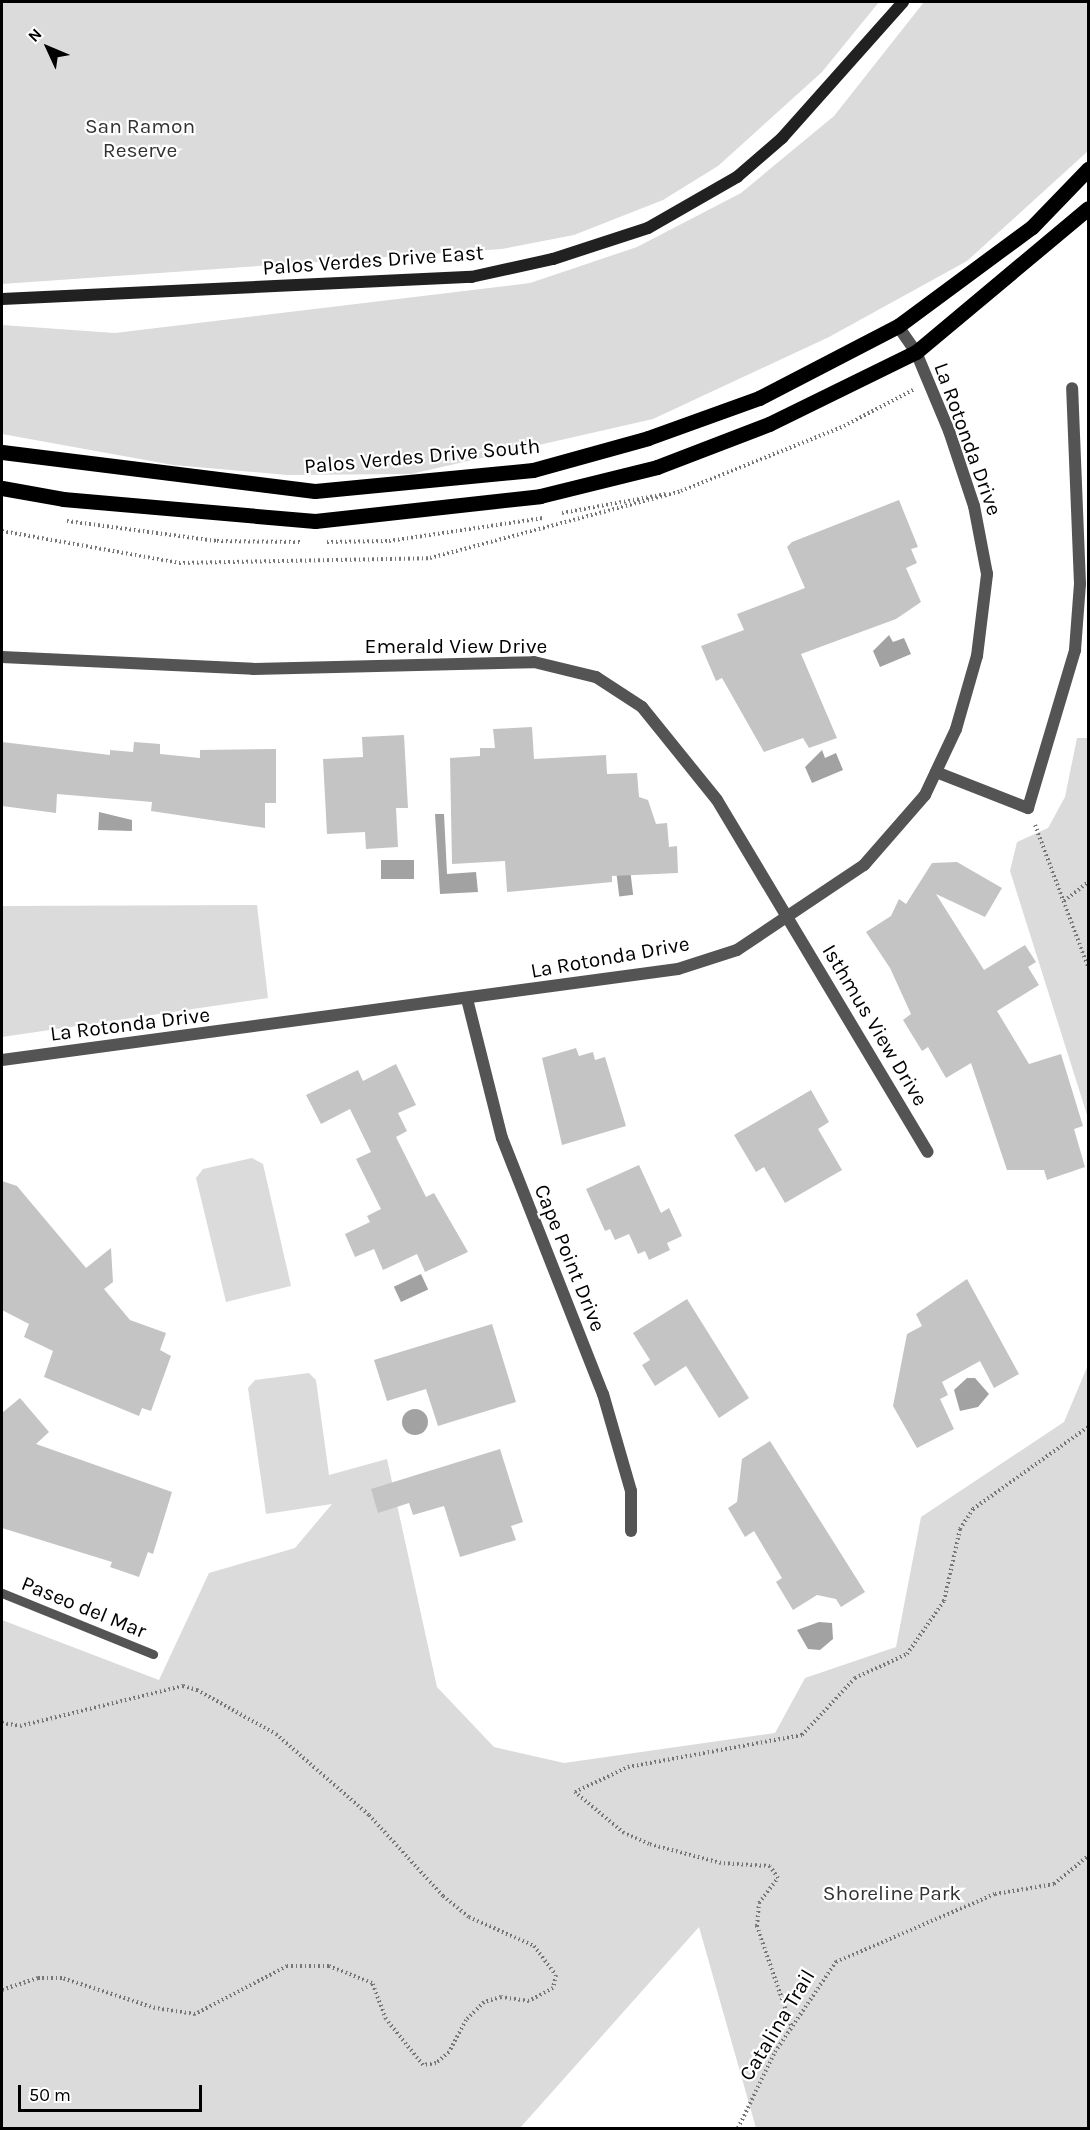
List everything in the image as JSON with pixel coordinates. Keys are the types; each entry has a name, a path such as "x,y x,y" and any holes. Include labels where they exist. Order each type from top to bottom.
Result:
{"main road":[{"name":"Palos Verdes Drive South","path":"2,452 315,491 533,471 648,438 759,398 898,326 1032,227 1089,170"},
{"path":"2,488 63,499 315,521 540,496 657,467 769,424 916,352 1089,208"}],"street":[{"name":"Palos Verdes Drive East","path":"2,298 471,277 553,259 648,228 736,177 782,138 903,2"},
{"name":"La Rotonda Drive","path":"2,1060 678,969 737,950 864,865 925,795 956,729 977,656 987,574 974,506 916,352 898,326"},
{"path":"936,771 1028,808 1075,650 1080,584 1072,388"},
{"name":"Emerald View Drive","path":"2,657 253,669 534,662 574,669 618,689 670,736 717,800 788,918"},
{"name":"Isthmus View Drive","path":"788,918 928,1152"},
{"name":"Cape Point Drive","path":"467,999 502,1138 603,1394 631,1491 631,1531"}],"lane":[{"name":"Paseo del Mar","path":"2,1593 153,1654"}],"path":[{"path":"1028,808 1089,967"},
{"path":"1064,901 1089,882"},
{"path":"791,2025 757,1926 759,1904 778,1878 770,1866 721,1863 649,1844 624,1833 575,1792 628,1767 802,1735 855,1678 907,1654 944,1601 960,1529 973,1509 1089,1427"},
{"path":"2,1723 20,1726 183,1686 197,1690 276,1734 369,1815 443,1896 469,1917 534,1946 556,1975 545,1995 529,2001 501,1997 484,2002 466,2020 449,2052 436,2063 423,2065 386,2019 372,1983 329,1966 287,1966 195,2014 155,2008 62,1978 38,1978 2,1990"},
{"name":"Catalina Trail","path":"738,2128 791,2025 836,1962 995,1894 1054,1884 1089,1856"}],"green space":[{"name":"San Ramon Reserve","path":"2,2 879,2 822,72 718,166 663,200 574,235 502,249 2,284"},
{"path":"924,2 1088,2 1088,151 967,261 829,337 653,419 411,474 287,475 173,465 2,434 2,325 115,333 530,283 637,247 741,193 834,116"},
{"path":"1077,738 1088,738 1088,1118 1010,871 1017,842 1048,828 1065,797"},
{"path":"257,905 268,998 2,1037 2,906"},
{"path":"252,1158 263,1164 291,1286 226,1302 196,1178 203,1169"},
{"name":"Shoreline Park","path":"1088,1365 1088,2128 756,2128 699,1927 520,2128 2,2128 2,1620 159,1680 209,1573 295,1548 332,1504 266,1514 248,1388 255,1380 309,1373 316,1380 329,1475 387,1459 437,1687 494,1747 564,1763 775,1733 805,1678 896,1647 921,1517 1064,1422"}],"shaded area":[{"path":"889,635 893,642 904,638 911,654 880,667 873,651"},
{"path":"822,750 825,758 836,753 843,770 812,783 805,767"},
{"path":"99,812 132,820 132,831 98,830"},
{"path":"435,814 444,814 447,874 476,872 478,892 440,894"},
{"path":"381,860 414,860 414,879 381,879"},
{"path":"630,869 633,895 619,897 616,871"},
{"path":"421,1274 428,1289 401,1302 394,1287"},
{"path":"967,1378 975,1378 989,1394 978,1407 960,1411 954,1390"},
{"path":"415,1409 424,1413 428,1422 424,1431 415,1435 406,1431 402,1422 406,1413"},
{"path":"819,1622 832,1623 833,1639 820,1650 808,1649 797,1630"}],"building":[{"path":"899,500 918,547 911,549 917,563 906,568 921,602 896,619 801,654 837,738 809,748 803,738 764,752 722,678 716,681 701,646 744,630 737,614 805,588 787,547 792,542"},
{"path":"532,727 534,759 606,755 607,774 637,773 639,797 648,800 656,824 667,823 669,847 677,846 678,873 612,876 612,882 507,892 505,861 452,864 450,758 480,756 480,748 495,748 493,729"},
{"path":"404,735 408,808 396,808 398,847 366,849 365,832 327,834 323,759 363,757 362,737"},
{"path":"2,742 110,755 110,750 133,752 134,742 160,744 160,754 200,758 200,750 276,749 276,803 265,803 265,828 151,811 152,802 57,794 56,813 2,806"},
{"path":"957,862 1002,888 985,917 936,894 984,970 1025,945 1036,962 1028,967 1039,985 997,1011 1029,1064 1061,1054 1083,1126 1074,1129 1085,1167 1047,1180 1044,1170 1007,1170 971,1063 946,1078 928,1047 922,1051 903,1020 911,1014 890,968 866,932 891,916 899,899 906,904 932,863"},
{"path":"576,1048 579,1056 593,1052 595,1060 605,1057 626,1126 562,1145 542,1058"},
{"path":"396,1064 416,1105 398,1113 407,1131 396,1137 426,1197 434,1193 468,1252 425,1272 417,1254 383,1270 374,1249 355,1257 345,1234 370,1222 367,1216 381,1209 356,1159 371,1152 350,1109 321,1124 306,1095 358,1070 363,1081"},
{"path":"811,1090 829,1122 818,1129 842,1170 785,1203 764,1167 756,1172 734,1135"},
{"path":"639,1165 661,1213 669,1208 682,1236 667,1243 670,1250 649,1260 645,1251 638,1254 629,1234 615,1240 610,1229 605,1231 586,1189"},
{"path":"2,1181 17,1186 86,1268 111,1248 113,1282 104,1289 130,1320 166,1333 160,1350 171,1356 151,1411 142,1408 139,1416 44,1377 53,1351 24,1337 29,1324 2,1310"},
{"path":"967,1279 1019,1374 994,1388 980,1361 942,1382 948,1395 940,1399 954,1429 917,1448 893,1406 907,1334 922,1326 916,1314"},
{"path":"687,1299 749,1398 719,1418 686,1366 655,1386 642,1365 650,1360 633,1333"},
{"path":"492,1324 516,1402 438,1426 426,1389 387,1401 374,1360"},
{"path":"20,1398 49,1432 36,1444 172,1492 153,1554 148,1552 139,1577 110,1567 112,1562 2,1528 2,1413"},
{"path":"770,1441 865,1592 841,1607 836,1599 817,1595 793,1610 776,1582 782,1578 754,1531 745,1537 728,1508 737,1502 742,1459"},
{"path":"500,1449 523,1522 511,1526 516,1540 460,1557 444,1506 413,1515 409,1503 378,1513 371,1489"}]}
